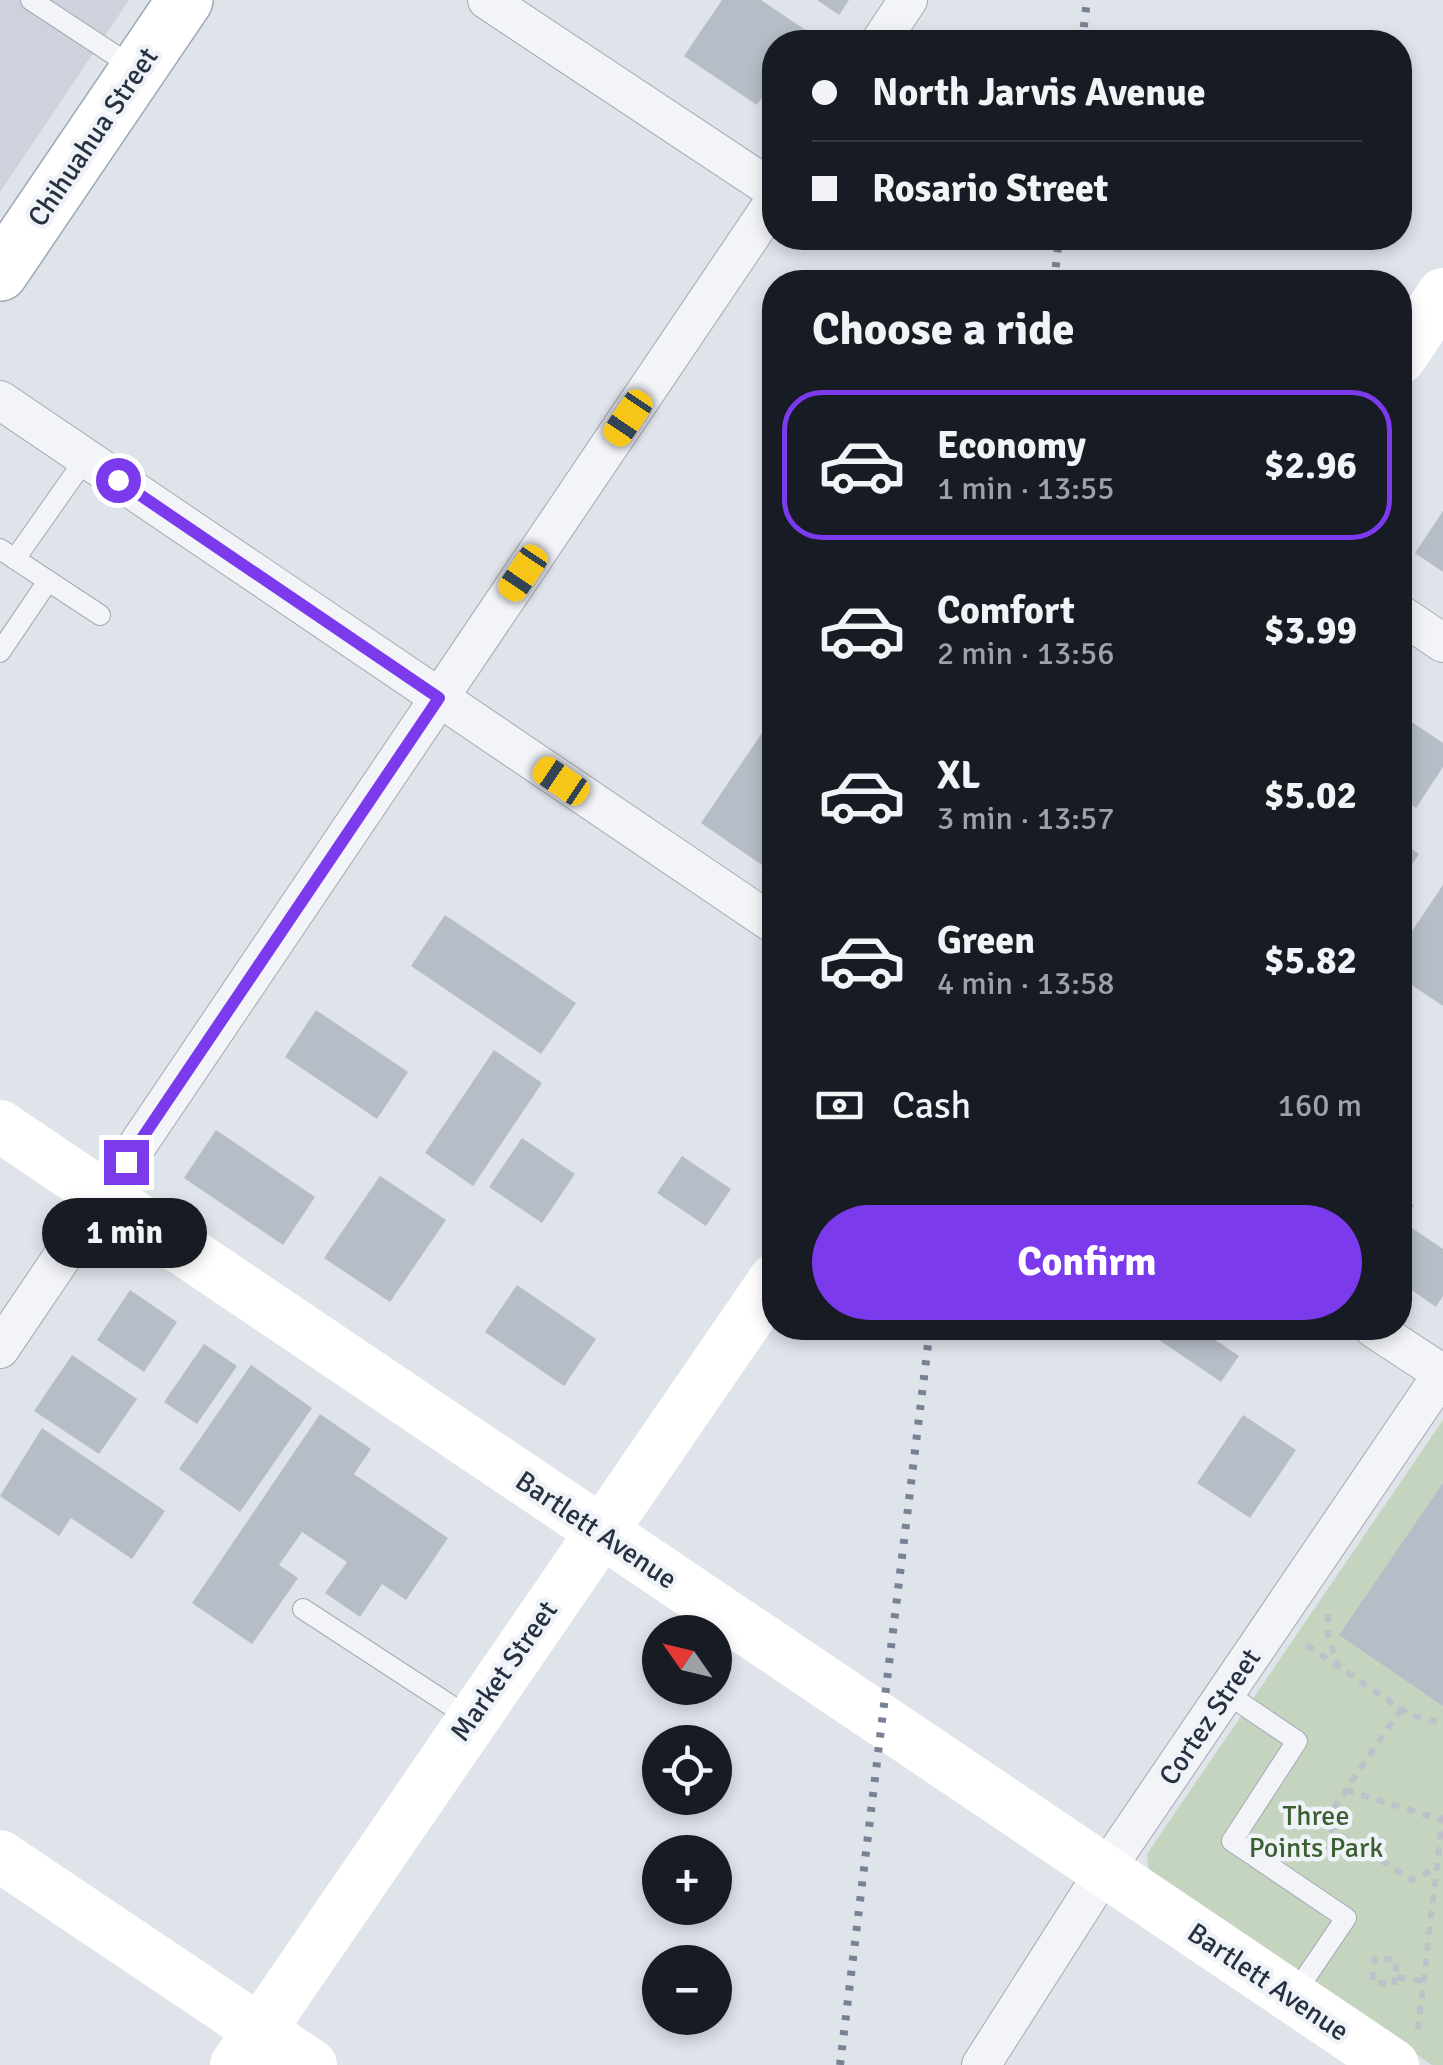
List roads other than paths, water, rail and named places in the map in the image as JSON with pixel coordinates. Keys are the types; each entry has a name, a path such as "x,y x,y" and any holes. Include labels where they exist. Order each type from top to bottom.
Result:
{"main road":[{"name":"Chihuahua Street","path":"2,268 186,0"},
{"path":"1412,340 1443,294"},
{"name":"Bartlett Avenue","path":"0,1126 1292,1998 1405,2053"},
{"name":"Market Street","path":"247,2048 762,1298"},
{"path":"0,1856 247,2048 311,2065"}],"street":[{"path":"487,0 762,182"},
{"path":"888,30 908,0"},
{"path":"0,1349 762,219"},
{"path":"0,400 762,917"},
{"path":"1412,622 1443,643"},
{"path":"1391,1340 1443,1374"},
{"name":"Cortez Street","path":"981,2065 1104,1872 1443,1374"}],"lane":[{"path":"30,0 138,70"},
{"path":"86,458 8,554 100,616"},
{"path":"0,652 48,581"},
{"path":"304,1608 470,1718"},
{"path":"1226,1693 1298,1741 1232,1840 1346,1918 1292,1998"}],"railway":[{"path":"1083,30 1087,0"},
{"path":"1055,270 1058,250"},
{"path":"840,2065 929,1340"}],"park label":[{"name":"Three Points Park","path":"1316,1832"}]}
